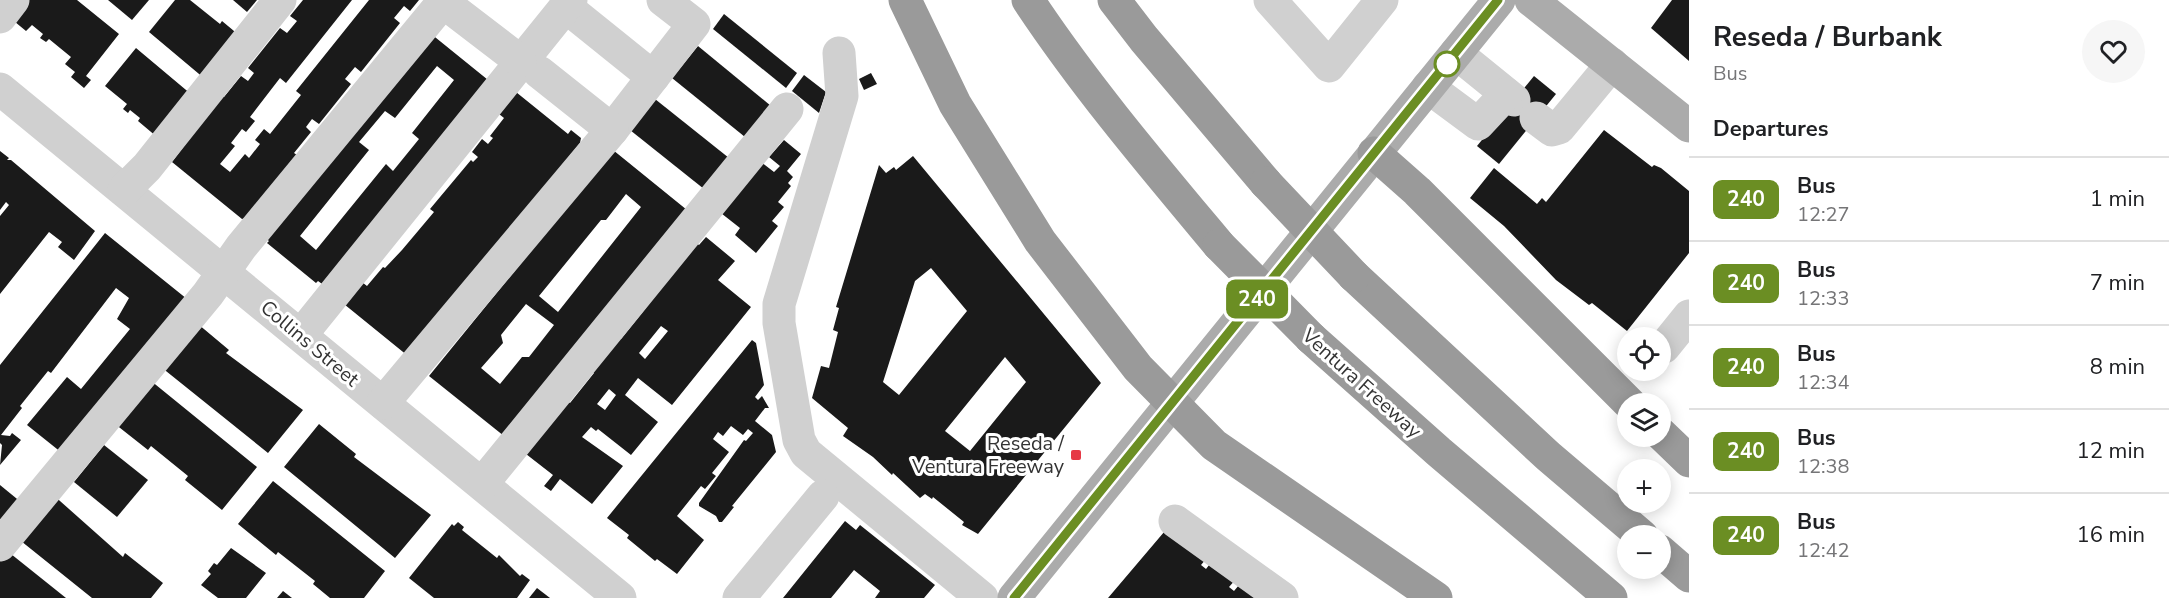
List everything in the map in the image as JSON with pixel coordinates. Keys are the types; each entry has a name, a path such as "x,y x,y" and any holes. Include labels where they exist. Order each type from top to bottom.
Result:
{"highway":[{"path":"904,0 955,104 1040,241 1124,350 1173,405 1214,444 1436,598"},
{"name":"Ventura Freeway","path":"1028,0 1056,42 1142,152 1219,245 1311,338 1439,452 1611,598"},
{"path":"1114,0 1144,39 1266,183 1354,276 1548,456 1629,525"},
{"path":"1374,153 1417,191 1619,393"},
{"path":"1671,444 1689,461"},
{"path":"1671,560 1689,576"}],"main road":[{"path":"1014,598 1173,405 1498,0"},
{"path":"1531,0 1689,126"}],"street":[{"path":"0,17 13,0"},
{"path":"124,190 147,167 280,0"},
{"path":"383,403 612,130 694,24 663,0"},
{"path":"1270,0 1329,66 1382,0"},
{"path":"0,545 208,294 224,271 444,1 612,130"},
{"path":"301,335 529,67 574,8 653,77"},
{"path":"839,53 842,96 780,304 779,322 799,441 806,453 982,598"},
{"path":"1456,53 1552,130 1559,128 1612,64"},
{"path":"1428,87 1479,124 1519,104"},
{"name":"Collins Street","path":"0,89 620,598"},
{"path":"482,484 787,109"},
{"path":"1671,338 1689,316"},
{"path":"740,598 823,496"},
{"path":"1175,521 1282,598"}],"building":[{"path":"23,0 77,0 119,34 86,76 91,80 84,88 71,77 75,72 65,64 71,57 49,39 46,42 40,38 43,34 32,25 26,31 9,17"},
{"path":"108,0 149,0 132,20"},
{"path":"175,0 190,0 220,24 222,21 240,36 205,79 149,32"},
{"path":"233,0 257,0 247,12"},
{"path":"303,0 352,0 286,83 280,78 250,117 255,121 246,132 242,129 231,143 235,146 220,164 230,172 245,154 249,158 260,144 255,140 264,129 270,134 301,95 296,91 369,0 419,0 410,11 404,6 394,18 400,23 361,72 355,67 345,79 351,84 319,124 312,119 306,127 311,132 294,153 297,155 246,218 242,219 172,162 222,95 224,97 241,76 248,81 254,73 248,68 280,28 287,33 297,21 290,16"},
{"path":"1672,0 1689,0 1689,61 1651,28"},
{"path":"724,14 797,73 786,88 713,29"},
{"path":"425,29 493,84 329,289 318,281 316,283 267,243 269,241 258,232","holes":["437,66 454,80 412,133 419,139 393,171 386,164 316,250 300,236 369,150 359,142 385,111 395,118"]},
{"path":"698,46 771,106 745,137 672,78"},
{"path":"136,48 192,95 157,137 138,121 140,118 130,110 128,113 123,109 127,104 105,86"},
{"path":"871,73 877,84 864,90 859,79"},
{"path":"804,75 826,92 819,113 792,91"},
{"path":"1534,76 1556,94 1499,164 1477,146"},
{"path":"511,88 568,134 571,130 581,138 580,143 408,356 339,300 358,279 367,286 434,212 430,209 471,160 473,162 478,157 472,152 482,139 488,144 493,138 490,136 504,118 494,110"},
{"path":"655,99 729,158 704,189 630,130"},
{"path":"1604,130 1652,167 1654,165 1661,168 1689,191 1689,253 1630,327 1622,327 1592,303 1589,305 1556,280 1504,226 1470,198 1494,168 1537,204 1542,198 1546,202"},
{"path":"784,140 801,154 787,171 793,177 788,183 791,186 778,202 784,207 772,221 778,226 756,253 735,235 740,228 712,206 753,156 774,172 780,166 769,157"},
{"path":"613,150 687,210 504,436 429,376","holes":["626,194 641,207 558,312 539,296 601,220 606,220","526,304 554,325 529,357 522,357 500,384 481,368 503,343 501,335"]},
{"path":"0,151 9,158 7,160 11,160 95,231 74,260 58,247 62,242 49,232 0,294 0,216 9,205 6,202 0,210"},
{"path":"913,156 1101,383 978,534 962,525 964,522 933,497 932,499 925,494 920,498 893,473 892,475 873,457 843,436 848,428 812,398 821,366 829,368 838,332 833,330 839,308 836,307 879,165 886,173 894,167 896,170","holes":["931,268 967,311 899,395 883,382 915,281","1005,357 1026,382 970,451 945,431"]},
{"path":"105,233 187,299 62,453 27,425 67,377 81,389 130,329 117,319 129,298 116,288 51,373 48,371 20,406 22,408 1,435 10,436 12,433 21,440 0,465 2,445 0,443 0,365"},
{"path":"706,237 735,261 718,280 751,307 672,405 638,378 625,395 658,422 631,455 598,429 596,431 591,427 582,437 623,466 592,504 560,479 551,491 544,486 553,475 517,447 562,397 570,403 594,373 587,367 614,333 621,339 645,309 690,238 699,245","holes":["661,326 668,331 645,359 639,353","609,389 616,395 605,410 597,404"]},
{"path":"192,319 229,350 226,353 303,410 268,453 156,363"},
{"path":"752,340 756,343 764,385 755,397 758,400 762,396 769,408 765,408 755,421 772,435 776,452 732,506 734,507 722,522 719,522 716,516 699,506 699,503 744,440 746,441 753,433 748,429 743,435 731,426 723,436 718,432 713,439 729,452 712,473 716,476 705,489 701,486 677,516 704,540 677,574 657,559 655,561 627,538 629,535 607,518"},
{"path":"145,376 257,467 222,510 185,480 188,476 151,446 148,450 110,420"},
{"path":"319,424 356,454 354,457 431,515 395,558 284,467"},
{"path":"104,445 148,480 117,517 74,482"},
{"path":"273,481 385,571 364,598 330,598 313,584 315,581 278,552 276,555 238,524"},
{"path":"0,485 22,503 0,530"},
{"path":"51,493 123,557 125,553 163,583 151,598 92,598 16,537"},
{"path":"845,521 856,530 860,525 935,585 924,598 875,598 880,591 854,570 831,598 783,598"},
{"path":"458,522 464,527 462,530 497,558 499,555 520,576 522,574 530,580 517,598 434,598 409,578 452,524 454,526"},
{"path":"1170,525 1211,553 1201,565 1206,569 1216,556 1236,579 1229,587 1234,591 1244,579 1263,598 1108,598"},
{"path":"231,548 266,573 246,598 218,598 201,585 211,574 208,571 214,563 217,565"},
{"path":"6,550 66,598 0,598 0,557"},
{"path":"537,588 550,598 529,598"},
{"path":"283,591 292,598 277,598"}],"bus line":[{"name":"240","path":"1014,598 1173,405 1498,0"}],"place":[{"name":"Reseda / Ventura Freeway","path":"1076,455"}]}
